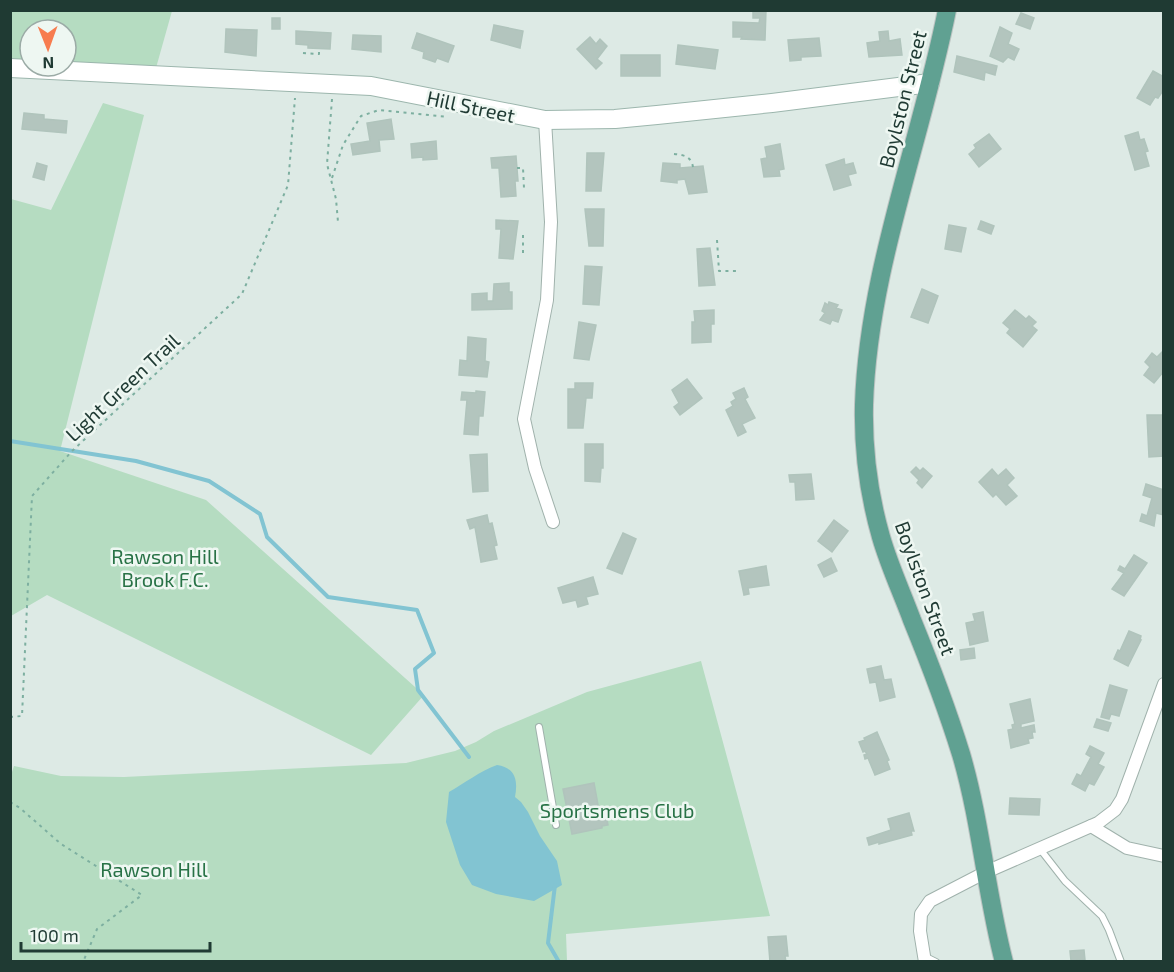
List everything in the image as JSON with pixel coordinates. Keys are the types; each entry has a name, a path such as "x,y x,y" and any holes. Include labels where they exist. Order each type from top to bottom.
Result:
{"main road":[{"name":"Boylston Street","path":"947,10 872,321 865,390 865,441 869,478 880,535 941,693 974,804 996,931 1004,962"},
{"name":"Boylston Street","path":"996,931 998,962"}],"street":[{"name":"Hill Street","path":"10,68 378,87 545,120 651,116 930,83"},
{"path":"545,120 551,222 547,300 524,419 535,468 553,522"},
{"path":"924,959 921,914 926,905 935,897 1107,818 1120,802 1161,700 1164,684"},
{"path":"1091,826 1127,848 1164,856"}],"lane":[{"path":"539,727 556,825"},
{"path":"1040,849 1065,881 1102,916 1121,962"},
{"path":"924,959 936,962"}],"path":[{"path":"303,52 319,54 319,48"},
{"name":"Light Green Trail","path":"10,717 22,716 32,496 72,451 242,294 288,185 296,83"},
{"path":"332,84 332,116 327,164 332,178 338,222"},
{"path":"332,178 343,145 361,117 379,110 447,117 469,106"},
{"path":"674,154 687,157 692,161 693,167"},
{"path":"517,168 523,168 524,188"},
{"path":"523,233 523,253"},
{"path":"717,240 720,271 738,271"},
{"path":"10,802 61,844 142,895 97,929 83,962"}],"green space":[{"path":"11,11 172,11 154,75 78,71 78,18 18,18 18,68 11,68"},
{"name":"Rawson Hill Brook F.C.","path":"103,103 144,115 60,451 206,500 424,695 371,755 47,595 11,616 11,199 51,210"},
{"name":"Sportsmens Club","path":"701,661 770,916 566,934 567,961 11,962 10,778 14,766 61,776 124,777 406,763 455,751 494,731 587,692"}],"water":[{"path":"497,765 512,772 516,781 515,797 528,812 540,836 557,861 562,885 534,901 496,894 472,885 460,865 446,822 449,792"}],"building":[{"path":"753,10 766,10 765,40 733,37 733,22 759,23 760,18 753,18"},
{"path":"1021,13 1034,18 1030,29 1016,24"},
{"path":"272,18 280,18 280,29 272,29"},
{"path":"494,25 523,31 520,48 491,40"},
{"path":"1000,27 1012,33 1008,44 1019,49 1014,60 1008,57 1003,62 990,56"},
{"path":"226,29 257,30 256,56 225,52"},
{"path":"296,31 331,33 330,49 308,48 308,45 296,44"},
{"path":"888,31 889,41 900,39 902,55 869,57 867,43 880,41 879,32"},
{"path":"417,33 454,46 448,62 437,58 435,62 423,58 424,52 412,48"},
{"path":"353,35 381,36 381,52 352,49"},
{"path":"590,37 596,44 600,39 607,46 597,59 602,63 596,69 577,49"},
{"path":"819,38 821,56 801,57 801,60 790,61 788,40"},
{"path":"678,45 718,50 715,69 676,64"},
{"path":"621,55 660,55 660,76 621,76"},
{"path":"957,56 997,66 995,75 985,72 984,80 954,72"},
{"path":"1153,71 1164,77 1164,89 1150,105 1137,98"},
{"path":"24,113 44,115 44,119 67,121 66,133 22,129"},
{"path":"391,119 394,139 379,140 380,151 353,155 351,144 370,141 367,123"},
{"path":"1138,132 1140,140 1144,139 1148,151 1145,152 1149,166 1135,170 1125,136"},
{"path":"989,134 1001,149 979,167 969,154 976,148 974,145"},
{"path":"436,141 437,159 412,158 411,144"},
{"path":"780,144 784,169 779,170 780,176 764,177 761,159 767,158 765,147"},
{"path":"587,153 604,153 601,191 586,191"},
{"path":"516,156 518,181 515,181 516,196 501,197 499,168 492,168 491,158"},
{"path":"844,159 845,165 853,163 856,173 848,175 851,185 834,190 826,165"},
{"path":"37,163 47,166 44,180 33,177"},
{"path":"663,163 680,164 680,168 703,166 707,192 689,194 685,179 677,180 677,183 661,181"},
{"path":"585,209 604,209 603,246 589,246"},
{"path":"496,220 518,221 513,259 499,258 501,229 496,229"},
{"path":"981,221 994,226 991,234 978,229"},
{"path":"949,225 966,228 961,252 945,249"},
{"path":"710,248 715,285 699,286 697,249"},
{"path":"585,266 602,267 599,305 583,304"},
{"path":"509,283 509,292 512,292 512,309 472,310 472,294 487,293 487,301 493,301 494,284"},
{"path":"922,289 938,296 928,323 911,317"},
{"path":"829,302 838,305 836,308 842,310 838,322 832,320 830,324 820,320 825,313 822,311 825,303 828,305"},
{"path":"714,310 711,342 692,343 694,311"},
{"path":"1015,310 1026,319 1029,316 1036,322 1032,326 1037,330 1023,347 1007,333 1010,329 1003,323"},
{"path":"579,322 596,325 589,360 574,358"},
{"path":"468,337 486,339 485,361 489,362 487,377 459,375 460,360 467,361"},
{"path":"1164,350 1164,371 1154,383 1144,375 1150,367 1145,362 1152,353 1157,357"},
{"path":"687,379 702,398 680,415 674,407 679,403 672,390"},
{"path":"575,383 593,383 592,398 586,398 583,428 568,428 568,389 575,389"},
{"path":"744,388 748,397 745,399 755,418 742,424 746,432 738,436 726,410 733,406 731,402 736,399 733,393"},
{"path":"476,391 485,392 483,416 479,416 478,435 464,434 467,400 461,400 462,392 476,393"},
{"path":"1147,415 1163,415 1164,456 1149,457"},
{"path":"585,444 603,444 603,468 601,468 600,482 585,481"},
{"path":"487,454 488,491 473,492 470,455"},
{"path":"916,467 920,471 923,468 932,476 922,488 917,483 919,480 911,472"},
{"path":"992,469 998,476 1006,469 1014,478 1007,485 1017,496 1006,505 996,494 993,497 979,482"},
{"path":"811,474 814,499 796,500 795,482 790,482 789,475"},
{"path":"1146,484 1164,490 1164,515 1156,513 1154,526 1140,521 1142,514 1147,516 1152,498 1143,495"},
{"path":"487,515 489,524 492,523 497,545 494,546 497,559 481,562 475,527 470,529 467,520"},
{"path":"834,520 848,531 832,552 818,541"},
{"path":"623,533 636,539 622,574 607,568"},
{"path":"1134,555 1147,563 1124,596 1112,589 1124,573 1118,570 1120,566 1125,569"},
{"path":"831,558 837,571 824,577 818,565"},
{"path":"766,566 769,585 748,588 749,594 744,595 739,571"},
{"path":"593,577 598,594 586,597 588,604 578,607 576,600 563,603 558,588"},
{"path":"983,612 988,641 970,645 966,623 975,621 973,614"},
{"path":"1129,631 1141,636 1141,640 1128,666 1114,659"},
{"path":"974,648 975,658 961,660 960,650"},
{"path":"881,666 884,680 891,679 895,697 880,701 876,682 870,683 867,669"},
{"path":"1110,685 1127,690 1119,716 1111,714 1109,719 1101,717"},
{"path":"1030,699 1034,721 1021,724 1021,728 1034,725 1033,738 1028,739 1029,743 1011,748 1008,730 1013,729 1012,725 1015,724 1010,704"},
{"path":"1097,719 1111,723 1108,731 1094,727"},
{"path":"877,732 889,760 887,761 890,769 875,775 868,758 865,759 864,755 867,754 863,752 859,742"},
{"path":"1090,746 1104,753 1098,764 1104,767 1094,785 1089,783 1085,791 1072,784 1077,774 1081,776 1091,757 1086,754"},
{"path":"594,783 600,816 606,815 608,825 572,834 563,789"},
{"path":"1010,798 1040,799 1039,815 1009,814"},
{"path":"909,813 914,831 911,831 912,835 869,845 867,838 891,830 888,819"},
{"path":"786,936 788,956 785,956 786,962 770,962 768,937"},
{"path":"1084,950 1085,960 1071,961 1070,951"}],"waterway":[{"path":"10,441 136,461 209,481 260,514 267,537 328,597 417,610 434,653 415,669 418,690 469,757"},
{"path":"555,885 548,943 559,962"}],"park label":[{"name":"Rawson Hill","path":"154,869"}]}
